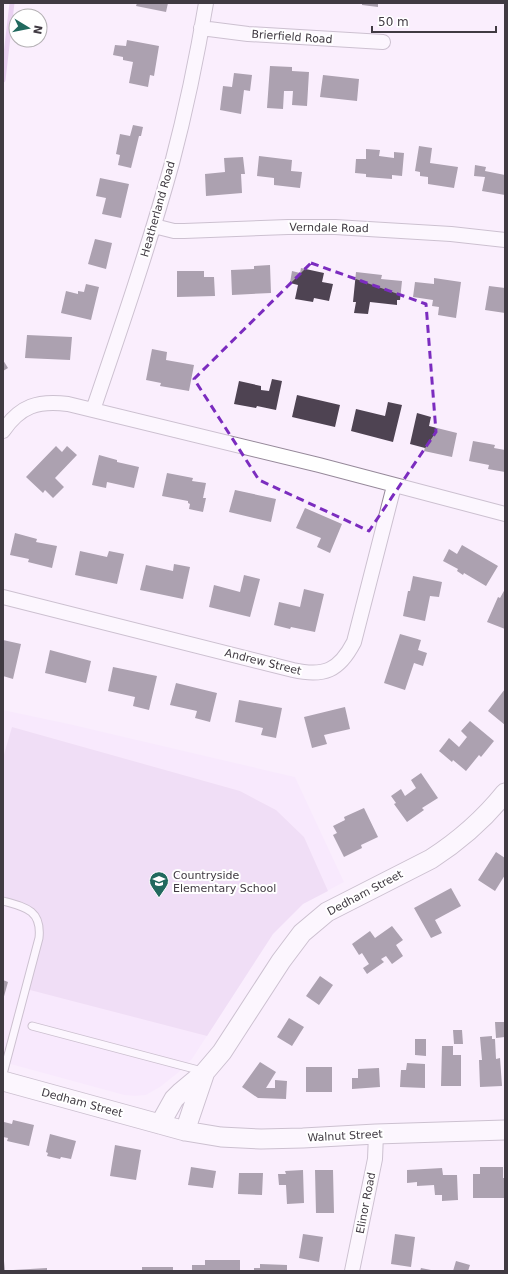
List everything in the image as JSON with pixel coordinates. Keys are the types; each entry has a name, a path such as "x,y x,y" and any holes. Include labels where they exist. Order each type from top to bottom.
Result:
{"main road":[{"name":"Dedham Street","path":"160,1124 174,1099 205,1072 230,1041 281,961 302,933 328,912 431,859 489,812 505,793"},
{"name":"Dedham Street","path":"3,1081 185,1131 205,1072"},
{"name":"Walnut Street","path":"185,1131 221,1137 261,1139 505,1130"}],"street":[{"name":"Heatherland Road","path":"93,410 154,226 185,112 206,3"},
{"name":"Brierfield Road","path":"201,28 256,34 383,42"},
{"name":"Verndale Road","path":"154,226 174,231 336,227 451,234 505,240"},
{"path":"3,432 9,422 17,414 35,404 56,403 93,410 319,465 394,486 505,514"},
{"name":"Andrew Street","path":"3,597 293,670 315,673 325,672 334,668 342,660 354,642 394,486"},
{"name":"Elinor Road","path":"352,1271 375,1158 376,1134"}],"lane":[{"path":"3,901 23,906 30,910 39,922 40,930 3,1074"},
{"path":"32,1026 205,1072"}],"highlighted area":[{"path":"311,263 426,304 436,432 369,531 259,480 194,379"}],"shaded area":[{"name":"Countryside Elementary School","path":"3,710 295,777 344,882 303,904 273,934 192,1059 179,1072 160,1087 146,1095 124,1095 3,1062"},
{"name":"Countryside Elementary School","path":"12,727 240,791 276,810 304,837 328,891 303,904 273,934 207,1036 26,989 39,938 35,915 3,901 3,758"}],"building":[{"path":"137,3 168,3 166,12 136,6"},
{"path":"362,3 378,3 378,7 362,5"},
{"path":"127,40 159,46 154,76 150,75 148,87 129,83 133,62 123,60 123,57 113,55 115,45 126,46"},
{"path":"270,66 292,67 292,71 309,72 307,106 292,105 293,91 284,91 283,109 267,108"},
{"path":"234,73 252,75 250,91 244,90 241,114 220,110 223,86 232,87"},
{"path":"323,75 359,79 357,101 320,97"},
{"path":"133,125 143,127 141,136 139,136 131,168 118,165 120,155 116,154 120,134 130,136"},
{"path":"419,146 432,148 430,163 458,167 454,188 428,184 428,177 420,176 420,172 415,171"},
{"path":"366,149 380,150 379,156 394,158 394,152 404,153 402,176 392,175 392,179 366,177 366,174 355,173 356,159 366,159"},
{"path":"259,156 292,160 291,171 302,172 300,188 274,185 274,178 257,176"},
{"path":"243,157 245,174 241,174 242,193 206,196 205,174 225,172 224,158"},
{"path":"475,165 486,167 485,171 505,175 505,195 482,191 485,177 474,176"},
{"path":"100,178 129,184 121,218 102,214 106,198 96,196"},
{"path":"95,239 112,243 106,269 88,264"},
{"path":"270,265 271,293 232,295 231,270 254,269 254,266"},
{"path":"301,268 324,273 322,282 333,284 329,301 314,298 313,302 295,299 298,285 290,283 292,271 300,273"},
{"path":"177,271 204,271 204,277 214,277 215,296 177,297"},
{"path":"356,272 382,275 381,279 402,281 400,300 397,300 397,305 370,302 368,314 354,313 356,302 353,302"},
{"path":"434,278 461,282 456,318 438,315 439,307 432,306 433,300 413,297 415,282 434,284"},
{"path":"86,284 99,287 91,320 61,313 66,291 78,294 78,291 84,292"},
{"path":"489,286 505,288 505,313 485,310"},
{"path":"27,335 72,337 70,360 25,358"},
{"path":"152,349 167,352 166,360 194,365 189,391 160,386 161,383 146,380"},
{"path":"3,360 8,368 3,371"},
{"path":"272,379 282,381 276,410 257,406 256,408 234,404 239,381 261,386 261,390 269,391"},
{"path":"297,395 340,405 335,427 292,417"},
{"path":"388,402 402,405 393,442 351,431 356,409 385,416"},
{"path":"417,413 431,417 429,426 457,433 452,457 424,451 425,448 410,444"},
{"path":"473,441 495,445 494,448 505,450 505,472 488,469 489,465 469,461"},
{"path":"56,446 62,452 67,446 77,455 55,478 64,487 53,498 45,490 43,493 26,477"},
{"path":"99,455 117,460 117,462 139,467 134,488 107,482 106,488 92,485"},
{"path":"167,473 193,478 192,481 206,483 203,498 206,498 203,512 189,509 190,504 188,501 162,496"},
{"path":"235,490 276,499 271,522 229,512"},
{"path":"305,508 342,524 330,553 317,547 321,538 296,528"},
{"path":"15,533 37,539 36,542 57,546 52,568 28,562 29,559 10,555"},
{"path":"462,545 498,566 486,586 464,573 463,575 457,571 458,569 443,561 449,549 457,554"},
{"path":"80,551 107,557 109,551 124,554 117,584 75,575"},
{"path":"174,564 190,567 183,599 140,590 146,565 173,571"},
{"path":"244,575 260,579 250,617 209,607 214,585 240,592"},
{"path":"413,576 442,582 439,597 430,596 425,621 403,616 408,591 410,591"},
{"path":"304,589 324,594 315,632 291,627 290,629 274,625 279,602 300,607"},
{"path":"505,589 505,629 487,622 498,597 500,598"},
{"path":"400,634 421,640 418,650 427,653 423,666 414,663 405,690 384,683"},
{"path":"3,640 21,644 13,679 3,676"},
{"path":"50,650 91,661 86,683 45,673"},
{"path":"113,667 157,676 149,710 133,706 135,697 108,691"},
{"path":"176,683 217,693 210,722 195,718 197,711 170,705"},
{"path":"505,689 505,725 488,711"},
{"path":"239,700 282,708 276,738 261,735 263,728 235,722"},
{"path":"345,707 350,729 324,735 327,744 312,748 304,717"},
{"path":"470,721 494,741 481,757 479,755 466,771 439,751 449,738 459,747 467,737 461,731"},
{"path":"421,773 438,798 422,808 424,810 407,822 394,804 396,803 391,796 401,789 405,796 416,788 411,780"},
{"path":"364,808 378,837 361,845 362,848 344,857 333,835 337,833 333,826 345,820 344,817"},
{"path":"496,852 505,858 505,875 495,891 478,880"},
{"path":"451,888 461,906 435,920 442,933 431,938 414,908"},
{"path":"392,926 403,940 396,945 403,956 392,964 386,956 381,959 384,962 367,974 363,968 369,964 362,953 359,955 352,944 370,931 375,938"},
{"path":"320,976 333,985 319,1005 306,996"},
{"path":"3,980 8,982 3,1000"},
{"path":"289,1018 304,1027 292,1046 277,1037"},
{"path":"495,1022 504,1022 505,1037 496,1038"},
{"path":"453,1030 462,1030 463,1044 454,1044"},
{"path":"492,1036 492,1039 495,1039 496,1059 500,1058 502,1086 480,1087 479,1060 482,1060 480,1037"},
{"path":"415,1039 426,1039 426,1056 415,1055"},
{"path":"442,1046 453,1046 453,1055 461,1055 461,1086 441,1086"},
{"path":"260,1062 276,1072 266,1088 275,1088 275,1080 287,1081 286,1099 258,1098 242,1087"},
{"path":"407,1063 425,1064 425,1088 400,1087 401,1070 406,1070"},
{"path":"306,1067 332,1067 332,1092 306,1092"},
{"path":"379,1068 380,1087 352,1089 352,1078 358,1078 358,1069"},
{"path":"13,1120 34,1125 29,1146 7,1141 8,1138 3,1137 4,1122 12,1124"},
{"path":"50,1134 76,1141 71,1159 61,1157 60,1159 47,1156 48,1153 46,1152"},
{"path":"115,1145 141,1150 136,1180 110,1176"},
{"path":"191,1167 216,1171 213,1188 188,1185"},
{"path":"480,1167 503,1167 503,1178 505,1178 505,1198 473,1198 473,1174 480,1174"},
{"path":"442,1168 443,1175 457,1175 458,1200 442,1201 442,1195 435,1195 434,1185 417,1186 417,1182 407,1183 407,1170"},
{"path":"303,1170 304,1203 287,1204 286,1185 279,1185 278,1174 286,1174 285,1171"},
{"path":"315,1170 333,1170 334,1213 316,1213"},
{"path":"239,1173 263,1173 262,1195 238,1194"},
{"path":"303,1234 323,1237 319,1262 299,1258"},
{"path":"395,1234 415,1237 411,1267 391,1264"},
{"path":"205,1260 240,1260 240,1271 192,1271 192,1265 205,1265"},
{"path":"4,1261 5,1271 3,1271"},
{"path":"456,1261 470,1265 468,1271 453,1271"},
{"path":"260,1264 287,1265 287,1271 254,1271 254,1268 260,1268"},
{"path":"142,1267 173,1267 173,1271 142,1271"},
{"path":"47,1268 47,1271 13,1271 13,1270"},
{"path":"421,1268 431,1270 431,1271 420,1271"}],"waterway":[{"path":"3,80 12,3"}],"place":[{"name":"Countryside Elementary School","path":"159,898"}]}
